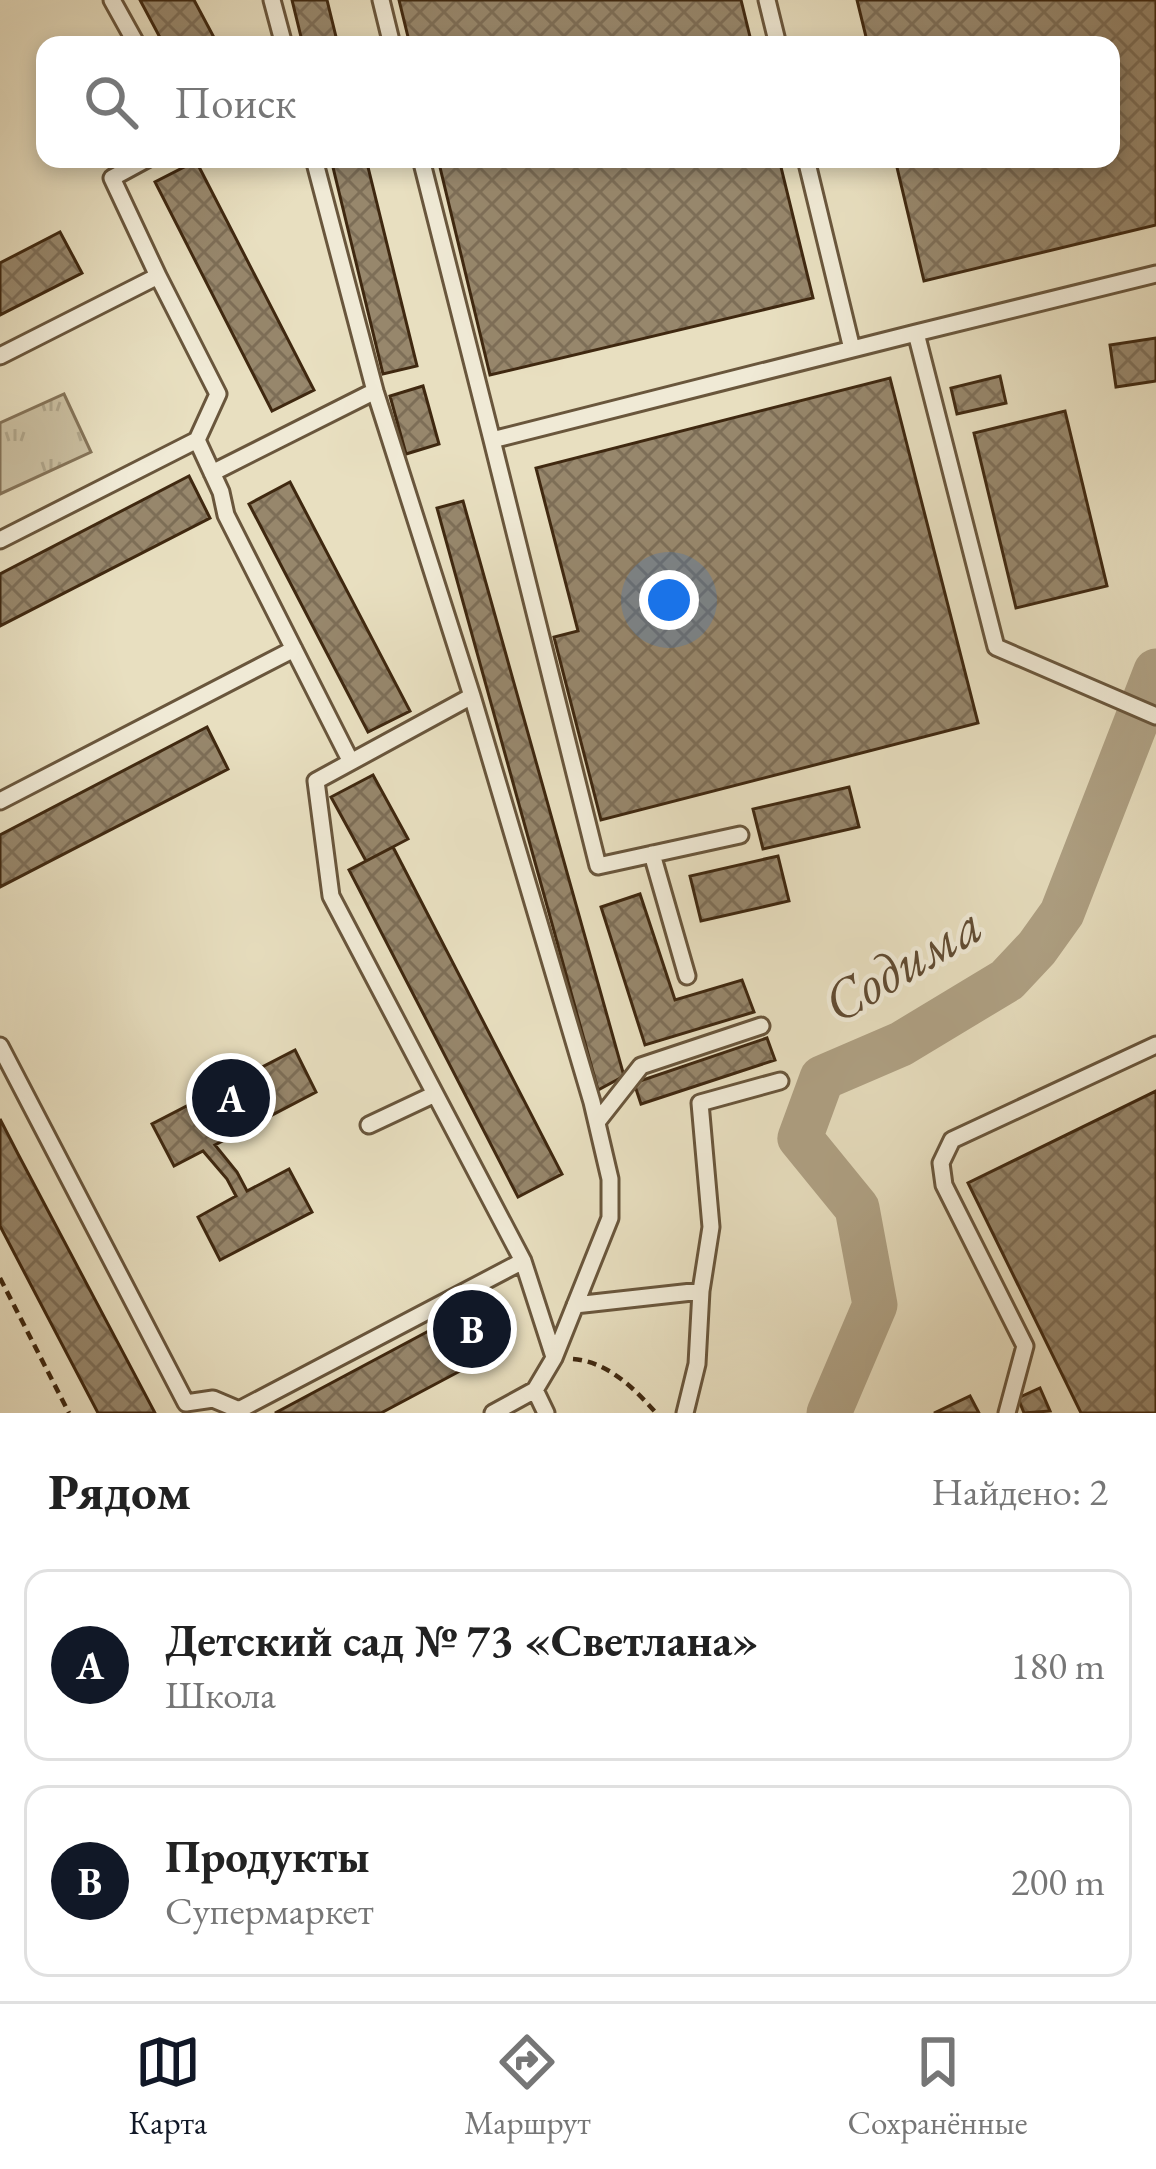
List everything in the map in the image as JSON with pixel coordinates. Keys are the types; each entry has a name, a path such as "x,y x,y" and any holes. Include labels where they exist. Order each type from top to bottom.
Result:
{"lane":[{"path":"112,0 132,36"},
{"path":"272,0 282,36"},
{"path":"381,0 390,36"},
{"path":"767,0 776,36"},
{"path":"0,541 197,440 218,394 112,178 130,168"},
{"path":"316,168 375,391 472,696 610,1179 610,1218 554,1358 536,1390 493,1413"},
{"path":"423,168 598,866 740,835"},
{"path":"808,168 852,349"},
{"path":"492,440 1156,274"},
{"path":"0,356 158,276"},
{"path":"916,333 996,647 1156,716"},
{"path":"212,473 375,391"},
{"path":"197,440 226,515 350,760"},
{"path":"0,801 294,649"},
{"path":"472,696 316,781 331,896 523,1261 554,1358"},
{"path":"652,854 687,976"},
{"path":"597,1122 641,1066 761,1026"},
{"path":"1007,1413 1025,1346 944,1185 941,1163 952,1140 1156,1045"},
{"path":"0,1046 186,1402 213,1399 239,1410 523,1261"},
{"path":"685,1413 697,1364 711,1227 700,1103 780,1081"},
{"path":"369,1125 435,1094"},
{"path":"575,1305 701,1291"},
{"path":"536,1390 546,1413"}],"path":[{"path":"0,1278 69,1413"},
{"path":"554,1358 584,1360 609,1371 636,1390 656,1413"}],"green space":[{"path":"64,394 91,452 0,494 0,423"}],"building":[{"path":"140,0 194,0 213,36 159,36"},
{"path":"292,0 327,0 336,36 301,36"},
{"path":"399,0 741,0 750,36 408,36"},
{"path":"857,0 1156,0 1156,225 924,281 897,168 1120,168 1120,36 866,36"},
{"path":"182,168 200,168 314,390 272,411 155,182"},
{"path":"333,168 368,168 417,366 383,374"},
{"path":"440,168 781,168 813,298 490,375"},
{"path":"60,232 82,273 0,315 0,263"},
{"path":"1156,338 1156,381 1116,387 1110,345"},
{"path":"1000,376 1006,403 957,414 951,388"},
{"path":"890,378 978,723 601,820 554,637 578,631 536,468"},
{"path":"423,386 439,444 406,454 390,396"},
{"path":"1065,411 1107,586 1016,608 974,433"},
{"path":"189,476 210,518 0,626 0,574"},
{"path":"290,482 410,711 368,732 249,504"},
{"path":"463,501 624,1076 598,1090 437,508"},
{"path":"207,727 228,769 0,887 0,835"},
{"path":"373,775 408,839 366,861 331,797"},
{"path":"849,787 859,827 763,849 753,809"},
{"path":"393,847 562,1174 518,1197 349,870"},
{"path":"778,856 789,901 701,921 690,876"},
{"path":"640,894 675,1000 742,980 754,1012 645,1045 601,907"},
{"path":"767,1038 775,1060 641,1104 634,1083"},
{"path":"295,1050 316,1092 215,1145 247,1191 289,1169 312,1212 220,1260 198,1217 236,1196 203,1151 174,1166 152,1124"},
{"path":"1156,1091 1156,1413 1081,1413 968,1183"},
{"path":"0,1119 155,1413 98,1413 0,1226"},
{"path":"468,1310 492,1354 381,1413 275,1413"},
{"path":"1040,1388 1050,1411 1024,1413 1018,1398"},
{"path":"970,1396 979,1413 934,1413"}],"waterway":[{"name":"Содима","path":"829,1413 875,1305 857,1208 800,1138 822,1078 901,1044 1007,980 1037,948 1062,913 1156,671"}],"place":[{"name":"Детский сад № 73 «Светлана»","path":"231,1098"},
{"name":"Продукты","path":"472,1329"}]}
